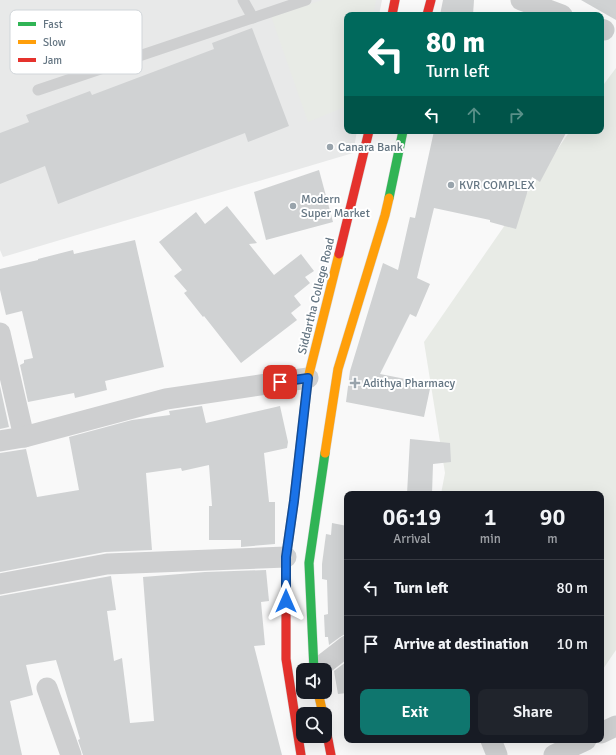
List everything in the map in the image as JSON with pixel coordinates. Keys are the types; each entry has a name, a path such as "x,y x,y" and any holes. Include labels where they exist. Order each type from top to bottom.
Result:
{"street":[{"path":"393,12 395,0"},
{"path":"429,12 431,0"},
{"path":"520,0 554,12"},
{"name":"Siddartha College Road","path":"301,755 286,659 286,557 308,378 368,134"},
{"path":"315,663 309,563 338,369 385,215 402,134"},
{"path":"0,333 24,437"},
{"path":"0,441 24,437 166,399 308,378"},
{"path":"0,584 107,564 286,557"},
{"path":"324,663 344,648"},
{"path":"48,688 71,755"},
{"path":"604,732 616,726"},
{"path":"329,743 331,755"},
{"path":"492,743 497,755"},
{"path":"554,755 580,743"}],"lane":[{"path":"243,0 253,18"},
{"path":"142,55 306,0"},
{"path":"38,90 86,74"}],"shaded area":[{"path":"0,0 382,0 380,12 344,12 344,134 356,134 353,153 3,257 0,250"},
{"path":"323,0 376,0 374,12 344,12 344,107 308,122 271,16"},
{"path":"616,68 616,650 604,668 604,491 442,491 445,473 424,342 568,134 604,134 604,84"}],"building":[{"path":"443,0 474,0 473,12 441,12"},
{"path":"581,0 616,0 616,20"},
{"path":"252,28 289,126 248,142 245,133 58,204 45,166 0,184 0,133 29,122 26,115 90,91 92,95 214,49 212,43"},
{"path":"433,134 565,134 540,182 532,177 516,229 490,222 490,220 434,208 417,278 430,284 416,317 410,314 380,374 431,384 424,417 346,402 350,371 383,263 398,270 410,217 415,218"},
{"name":"Modern Super Market","path":"319,170 333,222 266,240 254,192"},
{"path":"227,206 257,243 249,244 274,275 301,254 314,271 305,277 310,283 294,296 301,305 291,313 297,320 241,363 184,293 187,291 174,276 182,270 159,242 196,212 205,224"},
{"path":"135,240 164,367 105,381 107,390 75,398 74,393 28,402 20,365 24,363 24,360 33,358 22,311 6,315 0,290 0,269 73,250 74,254"},
{"path":"0,386 9,427 0,429"},
{"path":"202,406 206,423 280,406 288,442 287,448 264,453 269,502 275,502 275,544 241,547 241,540 209,540 209,506 212,506 209,465 182,471 181,468 146,473 152,550 105,552 0,572 0,453 26,449 37,497 79,490 69,437 132,420 170,415 169,411"},
{"path":"410,439 450,443 451,462 433,464 432,491 407,491"},
{"path":"332,523 344,525 344,635 329,645 328,637 325,637 324,615 328,614 327,580 322,579 322,564 326,534 331,535"},
{"path":"266,570 269,601 261,602 265,645 254,646 282,755 83,755 78,740 80,739 56,660 26,665 33,695 10,701 22,755 0,755 0,596 111,576 116,610 107,611 114,661 122,658 130,723 154,721 143,577 205,572"},
{"path":"344,664 344,693 338,694 334,671"}],"traffic: fast":[{"path":"389,198 402,134"},
{"path":"314,663 309,563 325,453"}],"traffic: slow":[{"path":"325,453 338,369 389,198"},
{"path":"286,593 286,557 308,378 339,254"},
{"path":"320,699 321,707"}],"traffic: jam":[{"path":"393,12 395,0"},
{"path":"428,12 431,0"},
{"path":"339,254 368,134"},
{"path":"286,593 286,659 301,755"},
{"path":"329,743 331,755"}],"place":[{"name":"Canara Bank","path":"330,147"},
{"name":"KVR COMPLEX","path":"451,185"},
{"name":"Modern Super Market","path":"293,206"},
{"name":"Adithya Pharmacy","path":"355,383"}],"route":[{"path":"280,382 308,378 286,557 286,601"}]}
